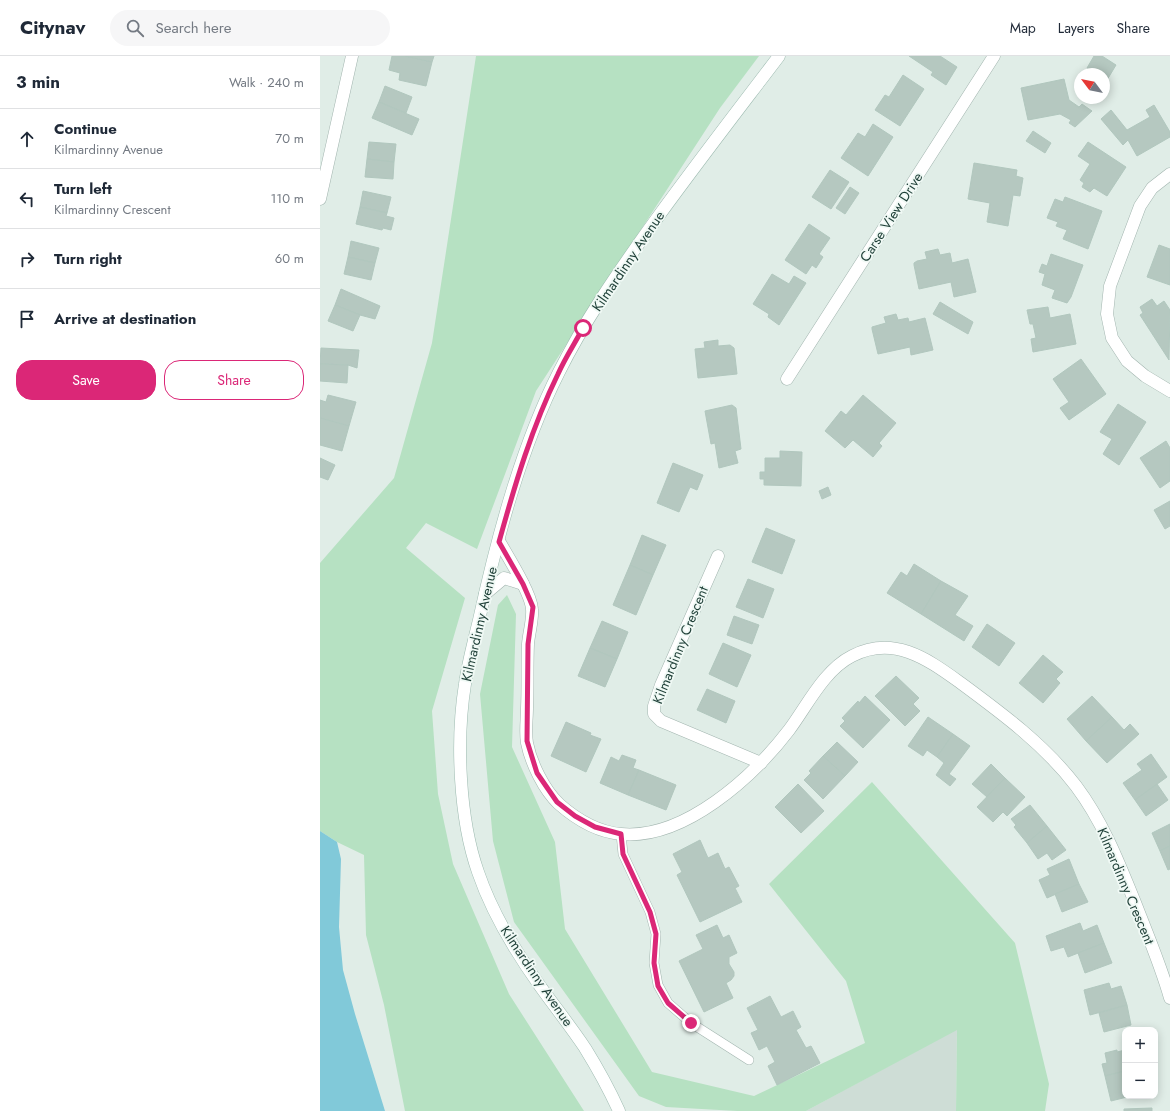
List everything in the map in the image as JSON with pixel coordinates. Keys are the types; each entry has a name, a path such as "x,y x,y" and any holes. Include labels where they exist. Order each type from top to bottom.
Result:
{"street":[{"path":"320,200 352,56"},
{"name":"Kilmardinny Avenue","path":"619,1111 604,1079 584,1046 538,983 510,941 477,871 466,827 461,780 460,724 465,682 485,594 518,475 538,420 558,373 612,280 779,56"},
{"name":"Carse View Drive","path":"787,379 994,56"},
{"path":"1170,174 1152,188 1140,206 1110,286 1107,314 1112,338 1127,361 1145,376 1170,391"},
{"name":"Kilmardinny Crescent","path":"499,542 523,584 533,607 528,644 527,741 537,773 557,802 575,816 595,827 621,834 650,833 680,822 718,802 761,763 788,732 828,675 839,664 853,655 869,649 886,647 902,649 918,655 940,668 1005,716 1050,756 1075,785 1094,813 1114,848 1163,975 1170,998"},
{"name":"Kilmardinny Crescent","path":"718,556 661,685 654,706 654,714 661,721 761,763"},
{"path":"485,594 504,578 523,584"}],"lane":[{"path":"621,834 623,854 650,912 656,934 654,963 658,986 668,1003 691,1023 749,1060"}],"shaded area":[{"path":"957,1029 956,1111 806,1111"}],"green space":[{"path":"476,56 759,56 720,108 536,391 477,549 426,523 406,548 465,598 432,711 438,794 453,864 509,994 584,1111 405,1111 384,1005 366,935 364,855 337,842 320,831 320,563 394,478 432,343"},
{"path":"507,595 516,614 512,747 555,842 565,929 652,1072 754,1096 865,1043 846,981 769,884 872,782 1015,943 1049,1084 1045,1111 956,1111 957,1030 806,1111 737,1111 666,1107 639,1096 514,922 493,841 480,694 498,605"}],"water":[{"path":"320,831 337,842 341,859 339,927 343,970 385,1111 320,1111"}],"building":[{"path":"392,56 405,56 432,62 426,86 399,80 400,73 389,70"},
{"path":"405,56 434,56 432,62"},
{"path":"909,56 940,56 957,67 946,85 931,75 933,72"},
{"path":"1094,56 1102,56 1116,65 1110,75 1110,68 1087,68"},
{"path":"903,75 924,89 900,126 875,110 885,95 889,97"},
{"path":"1064,79 1069,100 1079,107 1082,104 1092,111 1075,127 1069,123 1071,120 1060,114 1028,120 1021,88"},
{"path":"385,86 412,97 406,113 379,102"},
{"path":"379,102 419,119 412,135 372,118"},
{"path":"1154,105 1170,132 1170,137 1137,156 1128,140 1123,145 1101,119 1111,110 1127,130 1150,117 1146,110"},
{"path":"873,124 893,137 868,176 841,158 858,133 865,137"},
{"path":"1033,131 1051,143 1045,153 1026,141"},
{"path":"369,142 396,144 394,162 367,159"},
{"path":"1088,142 1126,167 1107,196 1094,188 1090,192 1082,187 1084,183 1080,180 1090,164 1078,156"},
{"path":"367,159 394,162 393,179 365,177"},
{"path":"974,163 1017,170 1016,176 1023,178 1020,196 1013,195 1008,226 987,222 990,203 968,199"},
{"path":"830,170 849,182 831,209 812,197"},
{"path":"850,187 859,193 845,214 836,208"},
{"path":"363,191 391,197 387,213 360,207"},
{"path":"1065,197 1102,211 1088,249 1063,239 1067,230 1056,226 1058,222 1047,218 1055,199 1063,202"},
{"path":"360,207 387,213 386,216 394,218 391,230 383,228 382,230 356,224"},
{"path":"809,224 830,238 819,254 823,257 816,268 812,265 806,274 785,260"},
{"path":"351,241 379,248 375,263 348,257"},
{"path":"1159,245 1170,249 1170,285 1147,277"},
{"path":"938,249 940,255 950,253 952,263 968,259 976,292 954,297 951,282 919,289 914,263 927,259 925,252"},
{"path":"1051,254 1083,265 1071,297 1067,303 1052,298 1055,290 1042,285 1045,274 1039,272 1042,264 1047,266"},
{"path":"348,257 375,263 371,280 344,274"},
{"path":"772,274 789,284 794,276 806,283 779,325 768,317 769,314 753,304"},
{"path":"341,289 380,306 375,319 335,305"},
{"path":"1152,299 1157,306 1164,301 1170,310 1169,360 1140,315 1143,313 1140,307"},
{"path":"940,302 973,322 968,334 933,314"},
{"path":"335,305 360,315 353,331 328,321"},
{"path":"1048,307 1050,318 1070,314 1076,344 1033,352 1031,339 1036,338 1033,324 1030,324 1027,310"},
{"path":"896,314 898,320 908,318 909,322 925,318 933,350 911,355 910,347 878,354 872,327 886,323 884,317"},
{"path":"718,340 718,346 730,345 734,348 737,374 698,378 695,349 705,348 704,342"},
{"path":"321,348 359,350 357,368 348,365 320,364"},
{"path":"1081,359 1106,394 1069,420 1060,408 1069,402 1053,379"},
{"path":"320,364 348,365 347,383 320,381"},
{"path":"328,395 356,402 349,426 320,418 320,400 326,402"},
{"path":"863,395 896,423 879,443 882,446 873,457 853,440 845,448 825,431 841,411 846,415"},
{"path":"1118,404 1146,422 1119,465 1103,454 1112,439 1100,432"},
{"path":"732,405 736,408 741,449 735,451 738,463 719,468 715,443 711,444 705,411"},
{"path":"320,418 349,426 342,451 320,445"},
{"path":"1166,441 1170,448 1170,481 1160,488 1140,458"},
{"path":"780,451 802,452 801,486 764,485 764,479 760,479 760,472 765,472 765,458 780,458"},
{"path":"320,458 335,465 328,480 320,477"},
{"path":"673,463 703,475 697,490 690,487 679,512 657,503"},
{"path":"828,487 831,495 822,499 819,491"},
{"path":"1170,501 1170,526 1165,529 1154,510"},
{"path":"766,528 795,540 782,574 752,562"},
{"path":"642,535 666,545 653,575 630,565"},
{"path":"914,564 941,581 921,614 887,593 901,572 907,576"},
{"path":"630,565 653,575 636,615 613,605"},
{"path":"748,579 774,589 763,618 736,607"},
{"path":"941,581 968,596 955,615 973,626 964,641 921,614"},
{"path":"734,616 759,625 752,644 727,635"},
{"path":"602,621 628,632 617,659 590,648"},
{"path":"987,624 1015,643 999,666 972,647"},
{"path":"723,643 751,655 737,687 709,674"},
{"path":"590,648 617,659 605,687 578,676"},
{"path":"1043,655 1063,672 1056,679 1060,683 1043,703 1019,683"},
{"path":"896,676 919,698 913,704 920,711 905,726 875,696"},
{"path":"707,689 735,701 726,723 697,710"},
{"path":"865,696 890,720 863,748 840,726 845,721 842,718 858,701 859,703"},
{"path":"1092,696 1112,717 1086,741 1067,719"},
{"path":"928,717 953,734 937,757 927,750 923,756 908,746"},
{"path":"1112,717 1124,730 1130,724 1139,734 1107,763 1086,741"},
{"path":"566,722 591,733 590,735 601,739 586,772 551,756"},
{"path":"953,734 970,746 949,774 956,779 950,786 936,775 944,763 937,757"},
{"path":"837,742 858,762 845,776 823,756"},
{"path":"1151,754 1167,777 1135,800 1123,783 1142,770 1137,764"},
{"path":"622,755 636,760 633,768 639,770 628,795 600,783 611,757 619,761"},
{"path":"823,756 845,776 823,799 804,780 811,773 809,771"},
{"path":"991,764 1005,778 987,797 972,784"},
{"path":"639,770 676,785 666,810 628,795"},
{"path":"1005,778 1025,797 1007,816 1003,812 993,822 977,807"},
{"path":"798,784 824,811 801,833 775,807"},
{"path":"1157,784 1168,800 1146,816 1135,800"},
{"path":"1030,805 1047,826 1027,843 1014,827 1016,825 1011,819"},
{"path":"1170,824 1170,846 1160,851 1152,833"},
{"path":"1047,826 1066,850 1052,860 1047,853 1038,859 1027,843"},
{"path":"700,840 708,858 718,853 725,869 729,867 739,886 735,888 742,902 700,922 677,875 682,872 673,854"},
{"path":"1170,846 1170,869 1168,870 1160,851"},
{"path":"1069,859 1079,884 1047,898 1039,880 1050,875 1047,869"},
{"path":"1079,884 1088,902 1062,912 1055,894"},
{"path":"1080,923 1083,931 1097,925 1104,943 1068,957 1064,947 1051,951 1046,936"},
{"path":"717,925 723,938 729,935 737,953 729,957 729,964 734,972 734,976 726,983 733,998 704,1012 679,961 703,949 696,935"},
{"path":"1104,943 1112,963 1085,973 1078,953"},
{"path":"1109,983 1111,989 1121,986 1127,1005 1090,1015 1084,990"},
{"path":"770,996 781,1017 793,1011 801,1027 796,1030 806,1048 811,1046 820,1063 777,1085 768,1066 775,1062 767,1046 759,1050 751,1033 758,1030 747,1008"},
{"path":"1127,1005 1131,1025 1104,1032 1099,1013"},
{"path":"1117,1050 1117,1052 1122,1051 1122,1072 1105,1076 1102,1064 1107,1063 1105,1053"},
{"path":"1122,1072 1122,1098 1111,1101 1105,1076"},
{"path":"1152,1108 1152,1111 1124,1111 1124,1109"}],"route":[{"path":"583,328 558,373 538,420 518,475 499,542 523,584 533,607 528,644 527,741 537,773 557,802 575,816 595,827 621,834 623,854 650,912 656,934 654,963 658,986 668,1003 691,1023"}]}
